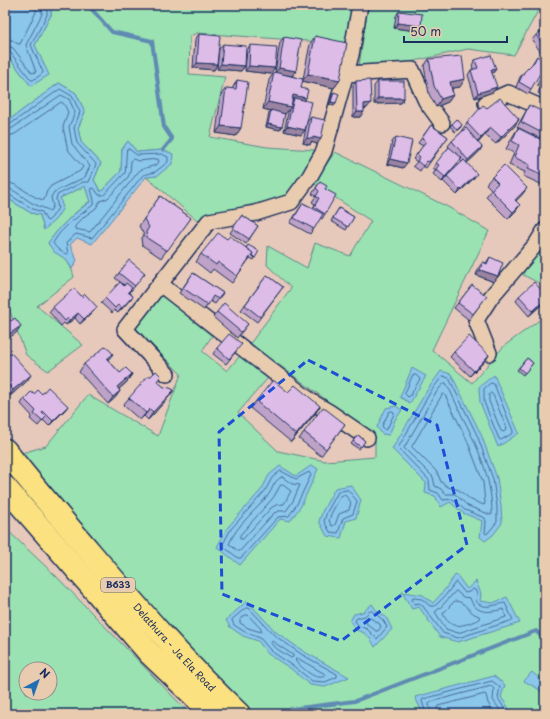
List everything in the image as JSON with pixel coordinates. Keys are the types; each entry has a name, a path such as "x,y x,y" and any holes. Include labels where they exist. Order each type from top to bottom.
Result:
{"main road":[{"name":"Delathura - Ja Ela Road","path":"5,450 116,582 212,689 239,714"},
{"name":"Delathura - Ja Ela Road","path":"5,487 150,654 213,714"}],"street":[{"path":"167,374 125,329 209,221 256,213 291,202 310,176 324,151 351,55 360,5"},
{"path":"346,74 412,70 426,101 442,123"},
{"path":"486,102 508,93 545,109"},
{"path":"488,353 476,320 491,298 537,243 545,230"},
{"path":"160,284 312,402 367,438"}],"highlighted area":[{"path":"308,360 437,425 467,545 341,641 222,594 219,432"}],"green space":[{"path":"51,5 355,5 349,44 197,33 190,36 189,74 225,77 210,137 267,147 315,150 292,194 197,220 146,177 157,176 163,150 137,152 128,141 122,149 121,171 101,192 94,180 101,163 81,142 78,128 85,112 76,93 59,83 5,123 5,52 31,86 35,45 51,15"},
{"path":"368,5 545,6 538,11 514,55 468,49 410,62 359,66"},
{"path":"335,152 448,207 489,231 432,350 472,383 504,346 545,316 545,714 250,714 206,674 15,455 46,446 88,395 158,436 181,374 134,327 160,294 212,336 202,351 227,371 249,345 291,288 267,265 268,246 307,268 315,243 350,256 371,221 313,183","holes":["279,365 325,399 375,440 375,457 325,461 278,451 238,413"]},
{"path":"85,186 90,201 67,220 48,243 66,261 72,270 74,277 37,306 83,345 48,371 26,355 5,298 5,197 31,213 40,215 44,230 60,198"},
{"path":"545,219 545,283 543,285 523,275 542,223"},
{"path":"5,528 57,577 190,714 5,714"}],"water":[{"path":"5,5 51,5 51,15 35,45 49,75 31,86 5,52"},
{"path":"412,5 434,5 429,9 421,9"},
{"path":"59,83 76,93 85,112 78,128 81,142 101,163 94,180 101,192 121,171 122,149 128,141 137,152 163,150 173,154 172,164 157,176 146,177 92,244 77,238 70,245 77,260 72,269 66,259 54,252 48,243 67,221 90,202 85,186 60,198 63,208 55,220 44,230 40,215 31,213 5,197 5,123"},
{"path":"412,368 426,376 410,403 400,397"},
{"path":"441,371 451,374 481,434 497,478 502,523 493,535 485,541 480,537 482,521 463,513 450,502 441,507 435,496 425,493 426,483 392,449 428,389"},
{"path":"494,375 519,433 498,447 480,402 479,387"},
{"path":"396,406 402,410 395,420 389,435 382,434 377,427 386,408"},
{"path":"312,465 318,469 301,506 290,521 280,519 240,565 217,547 228,527 262,489 269,475 280,466 296,476"},
{"path":"351,485 361,500 356,518 346,521 341,538 327,536 319,521 323,510 335,488"},
{"path":"456,574 467,589 476,581 481,594 480,601 493,603 507,597 520,623 458,642 440,637 419,607 412,609 402,592 423,595 433,603"},
{"path":"247,601 276,632 303,651 349,677 325,687 310,685 290,668 268,654 258,641 243,636 230,627 226,620"},
{"path":"372,604 377,611 386,617 392,629 375,647 368,636 356,630 350,621 354,614 363,612"},
{"path":"532,672 541,680 545,680 545,699 540,690 524,681"},
{"path":"494,676 505,685 501,697 508,707 509,714 423,714 415,697"}],"building":[{"path":"399,11 422,14 421,26 398,23"},
{"path":"545,29 545,48 536,35"},
{"path":"199,34 220,36 217,64 197,63"},
{"path":"315,36 347,43 340,80 308,74"},
{"path":"284,37 301,40 296,71 279,68"},
{"path":"223,44 246,46 245,66 221,64"},
{"path":"250,45 277,47 275,68 249,66"},
{"path":"491,55 496,69 491,70 497,87 478,93 471,70 478,68 475,60"},
{"path":"462,56 465,79 450,82 453,95 441,99 434,86 429,59"},
{"path":"537,56 545,61 545,65 531,89 519,82 524,72 534,62"},
{"path":"545,71 545,81 541,80"},
{"path":"274,72 303,79 301,88 308,90 306,98 293,95 291,107 268,102"},
{"path":"237,80 248,82 241,128 221,126 226,88 236,89"},
{"path":"370,80 371,103 364,104 364,112 357,112 356,81"},
{"path":"378,81 404,81 404,98 378,98"},
{"path":"545,81 545,90 541,88"},
{"path":"334,92 339,94 336,103 331,102"},
{"path":"294,98 312,102 305,130 287,126"},
{"path":"500,98 519,119 501,137 490,127 481,138 467,123 483,105 487,108"},
{"path":"529,105 545,113 545,127 542,133 521,122"},
{"path":"271,110 285,114 282,127 268,124"},
{"path":"311,117 325,120 321,139 313,137 313,139 307,138"},
{"path":"457,119 462,125 457,130 452,124"},
{"path":"431,125 448,137 429,162 427,161 423,166 417,161 420,157 417,154 426,141 422,138"},
{"path":"466,128 482,147 468,160 452,141"},
{"path":"518,128 542,140 545,134 545,176 528,168 530,165 514,157 519,145 512,141"},
{"path":"396,137 412,141 407,163 390,159"},
{"path":"449,147 462,158 445,177 436,169 439,165 436,163"},
{"path":"464,160 477,174 460,190 447,176"},
{"path":"504,165 527,188 515,200 520,205 513,212 491,190 498,183 492,177"},
{"path":"320,182 327,186 325,189 336,195 325,214 314,207 319,198 316,197 319,191 316,188"},
{"path":"160,196 191,218 167,251 147,238 146,232 149,227 144,219"},
{"path":"303,203 323,214 314,229 294,218"},
{"path":"339,208 354,217 348,227 333,218"},
{"path":"242,215 258,226 249,239 233,228"},
{"path":"218,233 227,239 230,236 253,253 237,276 218,262 216,265 201,254"},
{"path":"248,245 259,251 255,258 252,255 253,253 246,248"},
{"path":"490,257 503,263 498,276 480,270 483,262 487,264"},
{"path":"129,260 145,273 135,286 119,273"},
{"path":"193,273 223,293 218,299 213,296 208,305 183,288"},
{"path":"267,275 283,287 260,317 245,305"},
{"path":"120,282 124,286 126,283 132,288 128,292 133,296 122,308 118,305 115,308 105,298"},
{"path":"534,282 545,294 545,300 533,311 519,296"},
{"path":"472,285 487,296 473,314 458,303"},
{"path":"74,288 82,297 85,294 97,307 84,319 78,313 70,320 68,318 65,321 53,307"},
{"path":"224,303 248,324 241,332 217,312"},
{"path":"5,306 10,311 6,314"},
{"path":"5,314 11,321 15,318 21,326 5,337"},
{"path":"229,334 242,344 229,359 217,348"},
{"path":"469,336 489,355 474,371 454,352"},
{"path":"106,346 113,354 107,359 120,373 126,368 132,374 117,387 120,391 113,397 84,364"},
{"path":"11,353 31,375 13,390 5,381 5,359"},
{"path":"527,358 533,363 525,373 519,368"},
{"path":"156,371 161,376 157,381 164,387 174,390 153,412 150,409 146,413 129,398 148,376 151,376"},
{"path":"273,380 288,392 295,385 320,406 296,435 256,401"},
{"path":"48,387 68,406 53,421 43,411 42,413 46,417 42,421 34,414 36,411 24,399 31,392 34,394 38,390 42,394"},
{"path":"323,407 345,424 326,449 304,432"},
{"path":"358,435 365,441 361,447 353,441"}],"waterway":[{"path":"88,5 112,32 152,41 164,127 172,139 163,150"},
{"path":"291,709 355,701 536,631 545,640"}]}
